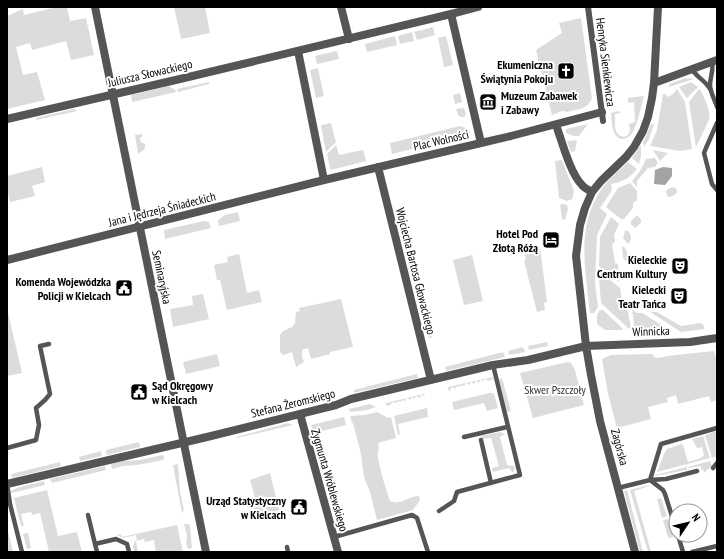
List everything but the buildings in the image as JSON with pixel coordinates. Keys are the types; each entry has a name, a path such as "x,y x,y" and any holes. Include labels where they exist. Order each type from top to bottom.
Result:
{"street":[{"name":"Seminaryjska","path":"95,7 206,552"},
{"path":"341,7 349,39"},
{"path":"324,180 298,51 478,7"},
{"name":"Henryka Sienkiewicza","path":"588,7 602,116"},
{"name":"Zagórska","path":"636,552 596,404 586,346 576,256 580,225 592,192 601,181 626,157 637,142 648,117 654,83 658,7"},
{"name":"Plac Wolności","path":"324,180 481,143 450,14"},
{"name":"Juliusza Słowackiego","path":"7,119 298,51"},
{"path":"654,83 715,61"},
{"path":"481,143 556,124 602,116"},
{"path":"556,124 567,157 577,180 583,187 592,192"},
{"name":"Wojciecha Bartosa Głowackiego","path":"378,167 430,380"},
{"name":"Jana i Jędrzeja Śniadeckich","path":"7,260 324,180"},
{"name":"Winnicka","path":"586,346 612,344 659,344 690,342 717,338"},
{"name":"Stefana Żeromskiego","path":"7,483 300,414 336,405 351,399 493,365 528,360 586,346"},
{"name":"Zygmunta Wróblewskiego","path":"300,414 338,552"}],"lane":[{"path":"715,61 710,82 717,108"},
{"path":"692,69 694,73 705,82 711,90"},
{"path":"717,123 704,154 712,184 717,190"},
{"path":"7,448 36,440 39,425 36,408 46,400 50,394 40,346 49,344"},
{"path":"439,511 454,501 456,492 520,475 493,365"},
{"path":"464,437 508,426"},
{"path":"650,480 661,444 717,428"},
{"path":"481,440 491,483"},
{"path":"713,468 717,464"},
{"path":"618,488 650,480 666,479 697,471"},
{"path":"650,480 663,490 668,504"},
{"path":"7,483 10,504 22,552"},
{"path":"88,515 96,552"},
{"path":"334,537 412,516 417,518 428,552"},
{"path":"94,544 116,539 126,544 128,552"},
{"path":"692,552 717,546"}],"green space":[{"path":"57,7 67,7 70,21 86,18 94,55 71,60 66,41 32,50 30,43 16,47 23,75 37,72 45,100 7,109 7,16 23,9 24,15"},
{"path":"174,7 205,7 210,33 181,39"},
{"path":"581,18 592,98 585,107 567,112 561,111 552,115 536,50 562,33 559,23"},
{"path":"433,27 435,35 417,40 414,32"},
{"path":"412,32 414,41 400,44 398,36"},
{"path":"395,36 397,45 367,52 365,44"},
{"path":"446,36 453,65 444,67 438,38"},
{"path":"337,51 339,59 317,64 315,56"},
{"path":"318,68 324,96 316,98 310,70"},
{"path":"686,78 694,79 669,87 669,84"},
{"path":"209,82 209,84 178,92 177,89"},
{"path":"691,82 698,87 687,98 679,87"},
{"path":"169,86 176,92 132,102 131,95"},
{"path":"677,89 685,102 692,149 680,151 650,146 657,130 663,95 664,93 668,97"},
{"path":"699,89 707,105 709,120 696,147 689,102"},
{"path":"460,93 462,102 455,104 453,95"},
{"path":"644,96 633,132 626,138 619,138 616,136 613,129 611,113 620,111 620,113 615,114 616,130 620,136 627,136 630,130 629,124 635,122 634,102 628,103 628,98"},
{"path":"464,108 466,115 461,117 458,115 456,109"},
{"path":"74,109 77,111 36,120 36,118"},
{"path":"331,123 336,142 326,152 321,125"},
{"path":"588,124 579,136 566,133 566,129"},
{"path":"651,124 654,124 649,139 644,147 643,143"},
{"path":"460,126 468,129 470,132 469,135 392,154 390,143"},
{"path":"142,134 143,136 140,138 141,142 145,144 145,148 138,154 135,135"},
{"path":"577,140 575,151 571,152 567,141"},
{"path":"336,145 339,155 363,150 366,161 331,170 327,154"},
{"path":"641,145 641,156 639,164 632,158"},
{"path":"653,150 668,153 660,161"},
{"path":"655,158 658,163 655,167 648,168 637,181 637,187 632,181 640,171 646,159"},
{"path":"562,160 574,191 572,199 567,201 559,198 555,161"},
{"path":"628,162 637,169 626,179 611,184 612,190 600,208 607,214 597,235 595,283 598,307 594,313 590,313 584,252 587,221 599,193 609,180"},
{"path":"42,167 45,182 32,186 35,196 10,202 7,189 7,176"},
{"path":"630,183 637,191 637,200 633,203 633,208 624,219 621,219 606,207 618,188"},
{"path":"672,187 676,188 676,194 670,197 667,196 667,190"},
{"path":"560,205 567,205 568,209 565,220 562,219"},
{"path":"238,212 240,221 219,226 218,220 225,215"},
{"path":"638,216 641,220 641,223 635,228 631,224 631,221"},
{"path":"611,217 619,224 614,235 615,242 612,244 615,263 618,264 619,282 599,266 600,237"},
{"path":"204,221 209,222 211,228 165,239 164,230"},
{"path":"625,231 628,231 631,236 628,244 623,238"},
{"path":"623,246 627,253 628,261 623,258"},
{"path":"540,247 547,302 544,303 545,310 537,312 524,261 526,260 524,251"},
{"path":"239,254 247,293 259,290 262,302 227,310 220,280 217,280 214,265 228,262 227,257"},
{"path":"472,255 483,301 464,305 453,260"},
{"path":"416,274 422,300 420,300 413,275"},
{"path":"604,275 620,288 622,301 626,302 631,328 629,329 601,303 599,278"},
{"path":"203,294 209,319 173,327 170,309 193,305 192,296"},
{"path":"341,299 353,347 330,352 330,354 311,359 308,348 302,350 304,362 296,367 292,352 283,355 280,352 280,335 283,331 292,327 295,323 296,312 300,311 299,308"},
{"path":"7,308 22,373 7,376"},
{"path":"632,309 637,313 642,313 668,329 668,332 635,331"},
{"path":"600,310 603,310 623,329 605,330 597,324 597,315"},
{"path":"423,312 425,312 432,338 429,338"},
{"path":"650,312 657,312 681,326 701,323 704,326 704,329 681,332"},
{"path":"547,342 548,346 529,350 528,346"},
{"path":"523,347 525,352 509,355 508,351"},
{"path":"714,351 717,362 717,400 711,402 709,396 678,404 676,395 667,398 668,402 648,407 651,419 617,428 608,394 602,359 611,355 652,354 656,358"},
{"path":"503,352 505,357 446,371 445,367"},
{"path":"217,354 220,366 186,374 183,362"},
{"name":"Skwer Pszczoły","path":"568,362 571,363 575,370 584,405 533,418 520,373"},
{"path":"417,374 418,378 354,393 354,390"},
{"path":"493,377 493,379 489,381 485,379 484,381 481,380 479,383 476,381 474,384 471,382 469,385 466,383"},
{"path":"502,378 511,411 507,412 499,380"},
{"path":"466,383 464,386 457,386 455,389 452,387 449,392 448,387"},
{"path":"490,393 494,394 498,408 487,411 484,403 454,410 452,402"},
{"path":"424,394 425,396 421,395 420,398 416,396 414,399 412,397 410,400 407,398"},
{"path":"330,396 331,399 304,406 303,402"},
{"path":"407,398 405,401 402,400 401,402 398,401 396,403 393,402 389,406 385,404 386,403"},
{"path":"292,404 294,409 267,411"},
{"path":"370,404 376,407 367,410 350,412 349,409"},
{"path":"427,408 428,417 398,424 400,434 398,435 394,416"},
{"path":"377,412 388,418 391,417 396,438 378,443 378,458 390,501 401,502 415,496 419,496 420,500 413,510 377,520 370,492 364,477 361,454 350,416 365,415"},
{"path":"344,417 346,425 314,433 311,425"},
{"path":"288,423 293,425 237,438 237,437"},
{"path":"717,431 717,456 712,458 705,435"},
{"path":"500,432 505,434 500,437 507,465 514,466 515,468 513,473 509,468 493,472 492,468 499,466 491,438 482,439 481,436"},
{"path":"703,436 710,458 657,472 667,449 682,444 688,462 701,458 704,455 702,447 697,448 692,439"},
{"path":"139,442 140,447 107,455 106,450"},
{"path":"101,451 102,456 80,461 79,457"},
{"path":"163,455 163,460 112,469 111,464"},
{"path":"710,461 712,466 704,473 703,469 701,470 701,466 688,467"},
{"path":"60,462 61,466 12,478 11,474"},
{"path":"178,464 180,492 184,510 182,513 173,465"},
{"path":"105,466 106,470 52,483 50,479"},
{"path":"687,467 687,470 655,476 655,475"},
{"path":"270,473 279,510 255,517 251,503 256,501 250,480"},
{"path":"44,481 45,485 11,493 11,491 17,488"},
{"path":"649,485 634,491 651,552 648,552 630,490"},
{"path":"47,490 58,536 77,532 82,552 49,552 40,513 32,515 31,512 21,514 24,526 21,526 14,498"},
{"path":"627,490 643,552 640,552 624,491"},
{"path":"661,498 667,516 662,518 657,499"},
{"path":"668,519 668,537 663,520"},
{"path":"184,524 188,524 190,526 192,548 188,549 186,543 187,535"},
{"path":"177,525 183,552 156,552 154,540 145,542 144,539 136,541 138,552 134,552 133,546 135,541 137,540 136,535 123,538 117,535 121,534 122,537"},
{"path":"7,527 13,552 7,552"},
{"path":"28,533 31,548 27,549 23,534"}],"shaded area":[{"path":"663,167 672,168 672,176 665,185 654,184 655,170"}],"place":[{"name":"Ekumeniczna Świątynia Pokoju","path":"566,71"},
{"name":"Muzeum Zabawek i Zabawy","path":"488,102"},
{"name":"Hotel Pod Złotą Różą","path":"551,240"},
{"name":"Kieleckie Centrum Kultury","path":"680,266"},
{"name":"Komenda Wojewódzka Policji w Kielcach","path":"124,288"},
{"name":"Kielecki Teatr Tańca","path":"679,296"},
{"name":"Sąd Okręgowy w Kielcach","path":"139,392"},
{"name":"Urząd Statystyczny w Kielcach","path":"299,507"}]}
